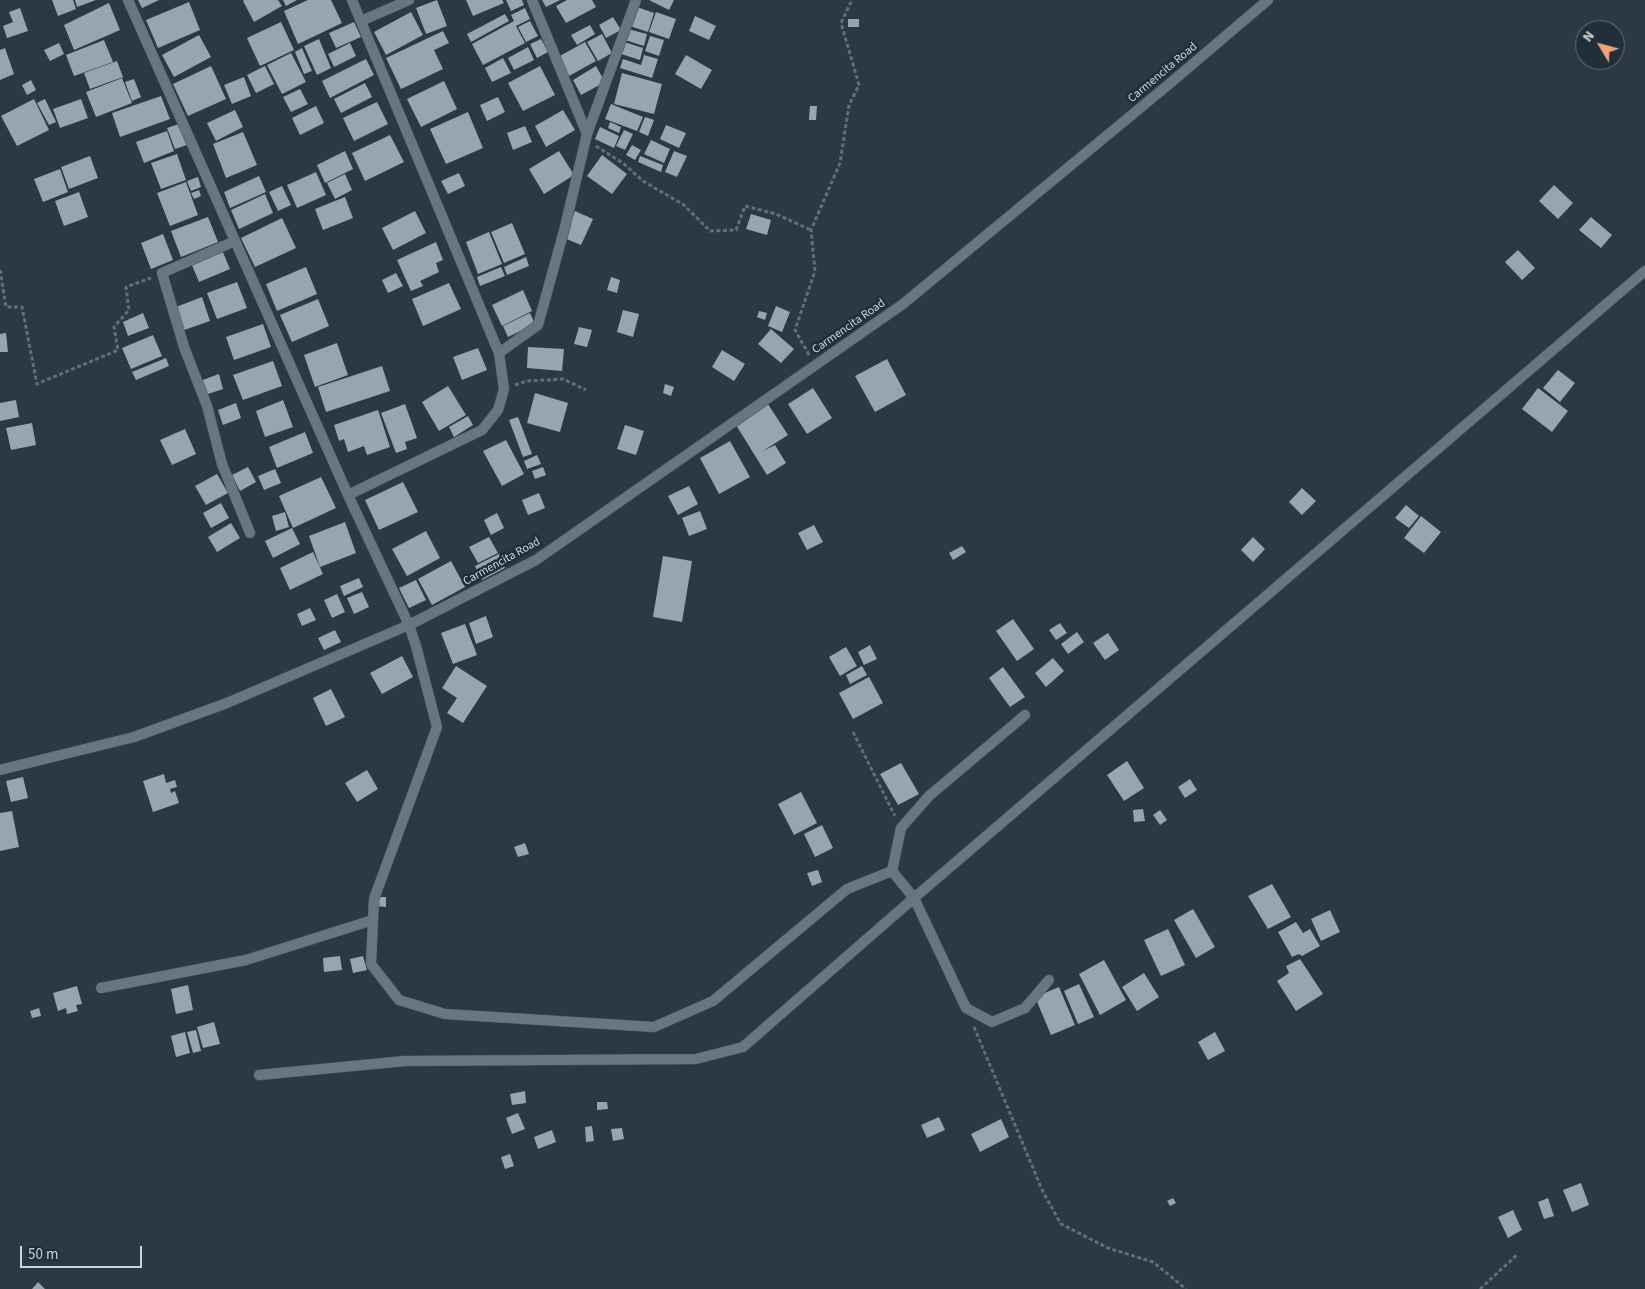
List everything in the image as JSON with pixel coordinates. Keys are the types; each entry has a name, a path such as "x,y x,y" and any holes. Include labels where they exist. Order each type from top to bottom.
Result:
{"street":[{"path":"128,0 348,495 409,625 416,646 437,727 374,899 371,964 399,1000 445,1014 654,1027 713,1001 847,889 892,871"},
{"path":"348,495 482,430 498,410 504,389 499,353 352,0"},
{"path":"361,21 409,0"},
{"path":"532,0 586,134"},
{"path":"499,353 538,325 565,227 586,134 636,0"},
{"name":"Carmencita Road","path":"0,770 134,737 227,703 409,625 536,560 903,304 1268,0"},
{"path":"235,241 162,274 184,348 207,406 222,464 250,533"},
{"path":"259,1075 405,1061 696,1059 743,1046 1645,271"},
{"path":"892,871 901,828 929,796 1025,715"},
{"path":"892,871 914,898 966,1008 992,1022 1025,1008 1049,980"},
{"path":"102,988 246,960 373,920"}],"path":[{"path":"815,366 795,330 815,271 811,230 840,163 849,105 860,85 841,23 852,0"},
{"path":"586,134 598,148 624,164 643,181 684,205 710,231 736,230 745,206 776,214 811,230"},
{"path":"0,270 6,307 22,307 37,384 118,350 114,327 129,310 126,287 162,274"},
{"path":"504,389 526,382 563,379 586,390"},
{"path":"853,732 901,828"},
{"path":"966,1008 1043,1192 1061,1224 1108,1248 1153,1262 1186,1289"},
{"path":"1480,1289 1518,1254"}],"building":[{"path":"52,0 73,0 76,9 58,16"},
{"path":"75,0 96,0 77,7"},
{"path":"138,0 159,0 142,8"},
{"path":"244,0 278,0 282,6 254,22"},
{"path":"283,0 297,0 286,6"},
{"path":"308,0 331,0 342,23 298,44 284,11"},
{"path":"437,0 447,26 426,34 416,8"},
{"path":"466,0 502,0 504,3 473,16"},
{"path":"506,0 522,0 524,5 511,11"},
{"path":"542,0 560,0 546,7"},
{"path":"567,0 592,0 596,7 566,23 556,6"},
{"path":"649,0 674,0 669,10"},
{"path":"189,2 200,30 158,48 146,20"},
{"path":"109,3 120,30 74,50 64,25"},
{"path":"637,7 654,13 648,32 630,26"},
{"path":"20,8 28,31 7,38 3,26 13,22 9,12"},
{"path":"525,8 530,19 516,26 525,43 483,65 472,44 514,21 511,15"},
{"path":"411,12 423,35 386,55 374,32"},
{"path":"656,12 676,19 669,39 649,32"},
{"path":"505,14 509,21 471,42 467,34"},
{"path":"695,16 716,26 709,40 689,31"},
{"path":"613,17 621,30 606,38 599,25"},
{"path":"848,19 859,19 859,27 848,27"},
{"path":"530,21 538,36 526,42 518,27"},
{"path":"281,22 294,50 260,66 247,38"},
{"path":"354,22 361,37 336,48 329,33"},
{"path":"590,25 595,34 577,45 571,35"},
{"path":"628,29 647,34 644,46 625,40"},
{"path":"443,31 449,43 434,50 443,69 401,89 386,58"},
{"path":"602,34 612,53 598,61 587,42"},
{"path":"199,35 211,57 174,77 162,55"},
{"path":"650,36 664,40 659,56 645,51"},
{"path":"319,39 331,68 317,75 304,46"},
{"path":"541,39 548,52 537,58 530,44"},
{"path":"104,40 113,62 74,76 66,55"},
{"path":"585,42 596,61 569,76 558,57"},
{"path":"624,42 643,48 640,60 621,54"},
{"path":"59,43 64,54 50,61 44,50"},
{"path":"350,43 356,56 334,67 328,54"},
{"path":"528,47 534,60 514,70 508,58"},
{"path":"5,48 14,74 0,80 0,50"},
{"path":"302,48 312,71 304,74 295,52"},
{"path":"291,53 306,82 282,94 267,65"},
{"path":"644,55 658,59 652,78 620,68 623,59 641,65"},
{"path":"686,55 712,70 701,89 675,74"},
{"path":"503,58 511,73 492,82 485,68"},
{"path":"366,59 374,75 330,98 322,81"},
{"path":"117,61 123,77 90,89 84,73"},
{"path":"211,66 226,99 188,116 173,84"},
{"path":"265,66 274,84 256,93 247,75"},
{"path":"540,66 555,95 523,111 508,83"},
{"path":"596,66 605,82 581,95 573,80"},
{"path":"622,73 662,84 654,114 614,104"},
{"path":"244,77 251,96 232,104 224,85"},
{"path":"122,78 132,103 96,117 86,92"},
{"path":"134,79 141,97 132,101 125,82"},
{"path":"31,80 36,90 27,95 22,85"},
{"path":"444,81 457,109 421,127 407,99"},
{"path":"365,83 372,97 341,113 334,99"},
{"path":"300,89 308,104 291,112 283,97"},
{"path":"161,96 170,119 120,137 112,113"},
{"path":"498,97 505,112 487,121 480,105"},
{"path":"34,99 49,130 17,146 1,116"},
{"path":"45,99 56,122 49,125 37,103"},
{"path":"81,99 88,118 60,128 53,109"},
{"path":"377,102 388,124 354,141 343,118"},
{"path":"611,104 643,117 637,131 605,119"},
{"path":"316,106 324,123 300,135 292,118"},
{"path":"810,106 817,106 816,120 809,120"},
{"path":"235,110 243,127 216,141 207,123"},
{"path":"563,110 575,130 546,147 535,126"},
{"path":"468,112 483,148 446,164 430,129"},
{"path":"645,117 654,120 648,136 639,132"},
{"path":"610,122 621,127 619,133 608,128"},
{"path":"179,124 187,145 175,149 167,128"},
{"path":"666,125 686,133 679,148 660,139"},
{"path":"525,126 532,142 513,150 507,133"},
{"path":"600,127 619,136 614,148 595,139"},
{"path":"624,130 633,134 625,150 616,146"},
{"path":"167,131 174,151 144,163 136,142"},
{"path":"243,132 257,165 226,178 213,144"},
{"path":"390,135 404,162 365,181 352,153"},
{"path":"651,140 670,149 664,163 644,154"},
{"path":"632,145 641,150 635,160 626,155"},
{"path":"345,151 353,169 325,183 317,165"},
{"path":"559,151 574,175 544,194 529,169"},
{"path":"674,151 687,156 677,177 665,172"},
{"path":"177,154 186,180 161,189 151,163"},
{"path":"602,155 627,174 612,194 587,176"},
{"path":"90,156 98,178 69,189 61,167"},
{"path":"640,156 663,165 661,172 638,162"},
{"path":"60,169 68,192 43,202 34,179"},
{"path":"316,172 326,195 297,208 287,185"},
{"path":"459,173 465,186 448,194 441,181"},
{"path":"345,174 352,190 335,199 327,183"},
{"path":"259,176 266,192 230,208 224,192"},
{"path":"198,177 201,187 191,191 187,181"},
{"path":"186,182 198,215 170,226 157,193"},
{"path":"1554,185 1573,203 1558,219 1539,201"},
{"path":"282,186 291,205 278,211 269,192"},
{"path":"199,190 201,196 194,199 191,193"},
{"path":"79,192 88,217 64,226 55,201"},
{"path":"265,194 273,213 239,229 231,210"},
{"path":"345,197 353,218 323,230 315,209"},
{"path":"415,211 426,233 393,250 382,228"},
{"path":"575,211 593,219 581,245 564,238"},
{"path":"751,214 771,220 767,235 746,229"},
{"path":"208,217 218,242 181,257 171,231"},
{"path":"1591,217 1612,235 1601,248 1579,230"},
{"path":"282,218 296,248 255,267 241,238"},
{"path":"512,223 525,254 504,263 491,232"},
{"path":"489,232 502,264 478,274 466,242"},
{"path":"163,234 173,260 151,269 141,243"},
{"path":"436,242 443,260 436,263 439,272 420,281 423,286 411,291 397,260"},
{"path":"222,250 230,269 199,282 191,263"},
{"path":"1518,250 1535,268 1522,280 1505,262"},
{"path":"526,257 529,266 507,275 504,267"},
{"path":"306,267 317,294 277,311 266,284"},
{"path":"501,267 505,276 480,286 477,277"},
{"path":"396,273 403,286 388,293 382,280"},
{"path":"611,277 620,280 617,293 607,290"},
{"path":"237,282 247,308 217,319 207,293"},
{"path":"449,283 461,309 423,326 412,299"},
{"path":"523,290 532,311 502,326 492,305"},
{"path":"202,297 210,321 184,330 176,307"},
{"path":"318,299 329,326 292,342 280,315"},
{"path":"776,306 790,312 782,332 768,326"},
{"path":"623,310 639,314 633,337 617,332"},
{"path":"759,311 767,313 765,320 757,317"},
{"path":"143,313 149,328 128,336 123,322"},
{"path":"530,313 535,324 508,337 503,326"},
{"path":"263,324 271,347 234,360 226,337"},
{"path":"579,327 592,330 587,347 574,344"},
{"path":"771,329 794,349 781,363 758,344"},
{"path":"6,333 8,352 0,352 0,334"},
{"path":"153,335 162,356 131,369 122,348"},
{"path":"337,343 348,375 315,387 304,355"},
{"path":"528,347 564,349 562,371 527,368"},
{"path":"478,348 487,370 462,380 453,357"},
{"path":"722,350 745,364 734,381 712,367"},
{"path":"166,358 169,366 136,380 132,372"},
{"path":"887,359 906,395 875,412 855,376"},
{"path":"273,361 282,386 243,400 233,375"},
{"path":"382,366 390,391 326,412 318,387"},
{"path":"1558,370 1575,383 1560,402 1543,388"},
{"path":"219,374 223,389 205,395 200,381"},
{"path":"665,384 674,387 671,396 663,393"},
{"path":"448,386 466,415 439,431 422,402"},
{"path":"813,388 832,418 807,434 788,404"},
{"path":"1538,388 1568,411 1552,432 1522,409"},
{"path":"535,393 568,403 560,432 527,423"},
{"path":"16,400 19,417 0,421 0,403"},
{"path":"283,400 293,427 265,437 256,411"},
{"path":"236,403 241,418 223,425 218,410"},
{"path":"405,404 417,438 405,442 407,449 396,453 381,413"},
{"path":"768,404 788,435 763,451 775,445 786,463 767,475 736,425"},
{"path":"378,410 390,447 367,455 364,446 348,452 344,439 339,441 334,425"},
{"path":"468,416 473,425 454,437 449,427"},
{"path":"518,417 532,454 523,457 509,420"},
{"path":"32,423 36,445 11,450 6,428"},
{"path":"625,425 644,431 636,455 617,449"},
{"path":"185,429 196,454 172,465 160,440"},
{"path":"305,432 313,453 277,468 269,447"},
{"path":"506,440 524,474 502,486 483,451"},
{"path":"730,441 750,477 719,494 700,458"},
{"path":"537,455 541,464 527,469 524,461"},
{"path":"248,467 256,482 240,491 232,475"},
{"path":"543,467 546,475 535,479 532,471"},
{"path":"275,469 281,483 264,490 258,476"},
{"path":"217,474 228,493 206,505 195,486"},
{"path":"321,477 336,508 293,528 279,496"},
{"path":"403,482 418,512 379,530 365,500"},
{"path":"689,486 698,504 678,515 668,496"},
{"path":"1302,488 1316,501 1302,515 1289,502"},
{"path":"539,493 545,508 528,515 522,500"},
{"path":"221,503 229,518 211,528 203,513"},
{"path":"1406,505 1419,516 1409,528 1395,518"},
{"path":"700,511 707,529 689,536 682,518"},
{"path":"285,512 289,527 276,531 272,516"},
{"path":"497,513 504,528 491,535 484,520"},
{"path":"1421,516 1441,532 1424,553 1404,538"},
{"path":"345,522 356,553 320,567 309,536"},
{"path":"231,523 240,538 217,552 208,537"},
{"path":"814,525 823,542 807,550 798,533"},
{"path":"292,528 300,544 273,558 265,541"},
{"path":"426,531 440,558 407,576 392,549"},
{"path":"489,537 498,553 478,563 469,547"},
{"path":"1253,537 1265,549 1253,562 1241,550"},
{"path":"962,546 966,552 953,560 949,553"},
{"path":"313,552 323,574 290,590 280,568"},
{"path":"499,554 505,568 482,580 475,566"},
{"path":"663,556 692,561 682,622 653,617"},
{"path":"451,561 465,587 432,605 418,579"},
{"path":"359,578 363,587 344,596 340,586"},
{"path":"416,580 426,600 409,608 399,588"},
{"path":"362,592 369,607 354,614 347,598"},
{"path":"337,594 345,612 332,618 324,600"},
{"path":"310,608 316,620 302,626 297,614"},
{"path":"486,616 493,637 476,644 469,623"},
{"path":"1013,619 1034,649 1017,661 996,631"},
{"path":"1060,623 1067,633 1056,640 1049,630"},
{"path":"465,624 477,655 453,664 441,633"},
{"path":"335,630 341,642 324,650 318,638"},
{"path":"1077,632 1084,642 1068,654 1061,644"},
{"path":"1108,633 1119,650 1105,660 1093,643"},
{"path":"870,645 877,659 864,665 858,652"},
{"path":"846,647 857,666 840,676 829,657"},
{"path":"402,656 413,677 382,694 370,673"},
{"path":"1053,658 1064,671 1046,687 1035,673"},
{"path":"456,666 487,686 463,723 447,713 457,698 442,688"},
{"path":"862,666 867,675 850,684 846,675"},
{"path":"1003,667 1025,697 1010,707 989,678"},
{"path":"869,677 883,703 853,719 839,693"},
{"path":"331,689 345,717 326,726 313,698"},
{"path":"1127,761 1144,788 1124,801 1107,775"},
{"path":"901,763 919,794 898,805 880,774"},
{"path":"367,770 378,789 357,802 345,783"},
{"path":"164,774 166,783 175,780 177,787 170,789 171,793 175,791 179,803 153,812 143,781"},
{"path":"23,777 28,798 11,802 6,781"},
{"path":"1190,779 1197,790 1185,798 1178,787"},
{"path":"801,792 817,823 794,835 778,804"},
{"path":"1143,809 1145,821 1134,822 1133,810"},
{"path":"1160,810 1167,820 1160,825 1153,815"},
{"path":"12,811 19,847 0,851 0,813"},
{"path":"822,825 833,848 815,857 804,834"},
{"path":"525,843 529,854 518,857 514,847"},
{"path":"818,870 822,882 812,886 807,873"},
{"path":"1272,884 1291,917 1268,929 1248,896"},
{"path":"377,897 386,897 386,907 376,906"},
{"path":"1193,909 1215,947 1196,958 1174,920"},
{"path":"1330,910 1340,932 1321,941 1311,919"},
{"path":"1296,922 1303,933 1310,929 1320,946 1302,956 1299,954 1292,957 1278,932"},
{"path":"1168,929 1185,965 1161,976 1144,940"},
{"path":"340,956 342,970 324,972 323,958"},
{"path":"363,956 367,970 353,973 350,959"},
{"path":"1300,959 1323,994 1296,1011 1277,981 1289,973 1286,966"},
{"path":"1104,960 1126,1000 1100,1015 1079,974"},
{"path":"1144,973 1159,997 1137,1011 1122,987"},
{"path":"1079,984 1094,1017 1078,1024 1064,991"},
{"path":"188,985 193,1010 176,1014 171,989"},
{"path":"77,986 82,1004 76,1005 78,1011 67,1014 66,1008 58,1011 53,993"},
{"path":"1059,987 1075,1025 1051,1035 1035,997"},
{"path":"39,1008 41,1016 32,1018 30,1011"},
{"path":"214,1022 220,1044 203,1048 197,1027"},
{"path":"196,1030 201,1051 193,1053 187,1032"},
{"path":"185,1032 190,1053 176,1057 171,1036"},
{"path":"1215,1032 1225,1051 1208,1060 1198,1042"},
{"path":"525,1091 526,1103 512,1105 510,1094"},
{"path":"597,1102 607,1102 608,1109 597,1110"},
{"path":"518,1113 525,1129 512,1134 506,1118"},
{"path":"939,1117 945,1130 927,1138 921,1125"},
{"path":"1001,1119 1009,1137 980,1152 971,1134"},
{"path":"592,1126 594,1141 586,1142 585,1127"},
{"path":"622,1128 624,1139 613,1141 611,1129"},
{"path":"552,1130 556,1142 538,1149 534,1137"},
{"path":"510,1154 514,1166 505,1169 501,1157"},
{"path":"1581,1183 1589,1205 1572,1212 1563,1190"},
{"path":"1173,1198 1176,1203 1170,1206 1167,1201"},
{"path":"1548,1198 1554,1216 1544,1219 1538,1202"},
{"path":"1513,1210 1522,1230 1508,1238 1498,1217"},
{"path":"38,1282 45,1289 32,1289"}]}
